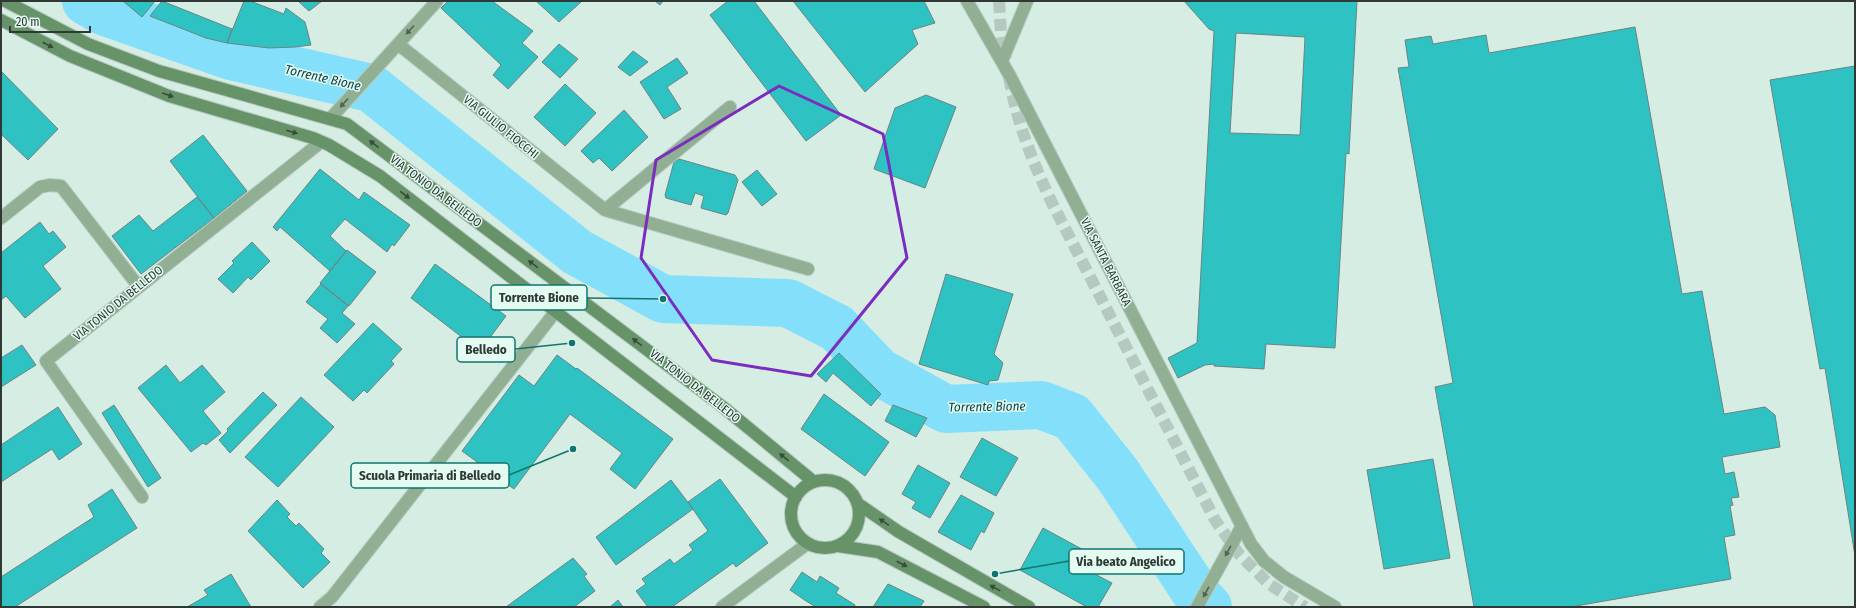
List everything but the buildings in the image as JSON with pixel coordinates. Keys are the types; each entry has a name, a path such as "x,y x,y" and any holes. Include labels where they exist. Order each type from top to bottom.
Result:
{"main road":[{"name":"VIA TONIO DA BELLEDO","path":"5,1 88,44 159,71 347,124 723,407 814,482"},
{"name":"VIA TONIO DA BELLEDO","path":"1,20 70,56 169,96 321,142 380,176 796,497"},
{"path":"825,480 837,482 847,488 855,497 859,508 859,520 855,531 848,540 838,546 828,549 817,548 807,544 799,537 793,528 791,517 792,506 796,497 804,488 814,482 825,480"},
{"path":"857,503 898,532 1030,607"},
{"path":"838,546 878,552 984,607"}],"street":[{"path":"330,119 437,1"},
{"name":"VIA SANTA BARBARA","path":"967,1 1002,61 1252,544 1264,561 1284,577 1335,607"},
{"path":"1002,61 1027,1"},
{"name":"VIA GIULIO FIOCCHI","path":"398,44 605,210 808,268"},
{"path":"605,210 730,107"},
{"name":"VIA TONIO DA BELLEDO","path":"142,497 46,360 321,142"},
{"path":"1,218 40,187 50,184 61,186 138,287"},
{"path":"320,607 332,597 556,311"},
{"path":"1197,607 1242,526"},
{"path":"722,607 807,544"}],"highlighted area":[{"path":"779,86 883,134 907,258 811,376 712,360 641,258 656,160"}],"waterway":[{"name":"Torrente Bione","path":"86,1 103,11 231,56 371,88 577,252 663,299 788,303 837,328 879,372 946,409 1041,405 1072,417 1118,475 1200,599 1208,607"}],"tunnel":[{"path":"999,1 1001,33 1006,59"},
{"path":"1009,77 1016,110 1026,141 1051,201 1215,520 1239,554 1269,584 1305,607"}],"place":[{"name":"Torrente Bione","path":"663,299"},
{"name":"Belledo","path":"572,343"},
{"name":"Scuola Primaria di Belledo","path":"573,449"},
{"name":"Via beato Angelico","path":"995,574"}]}
